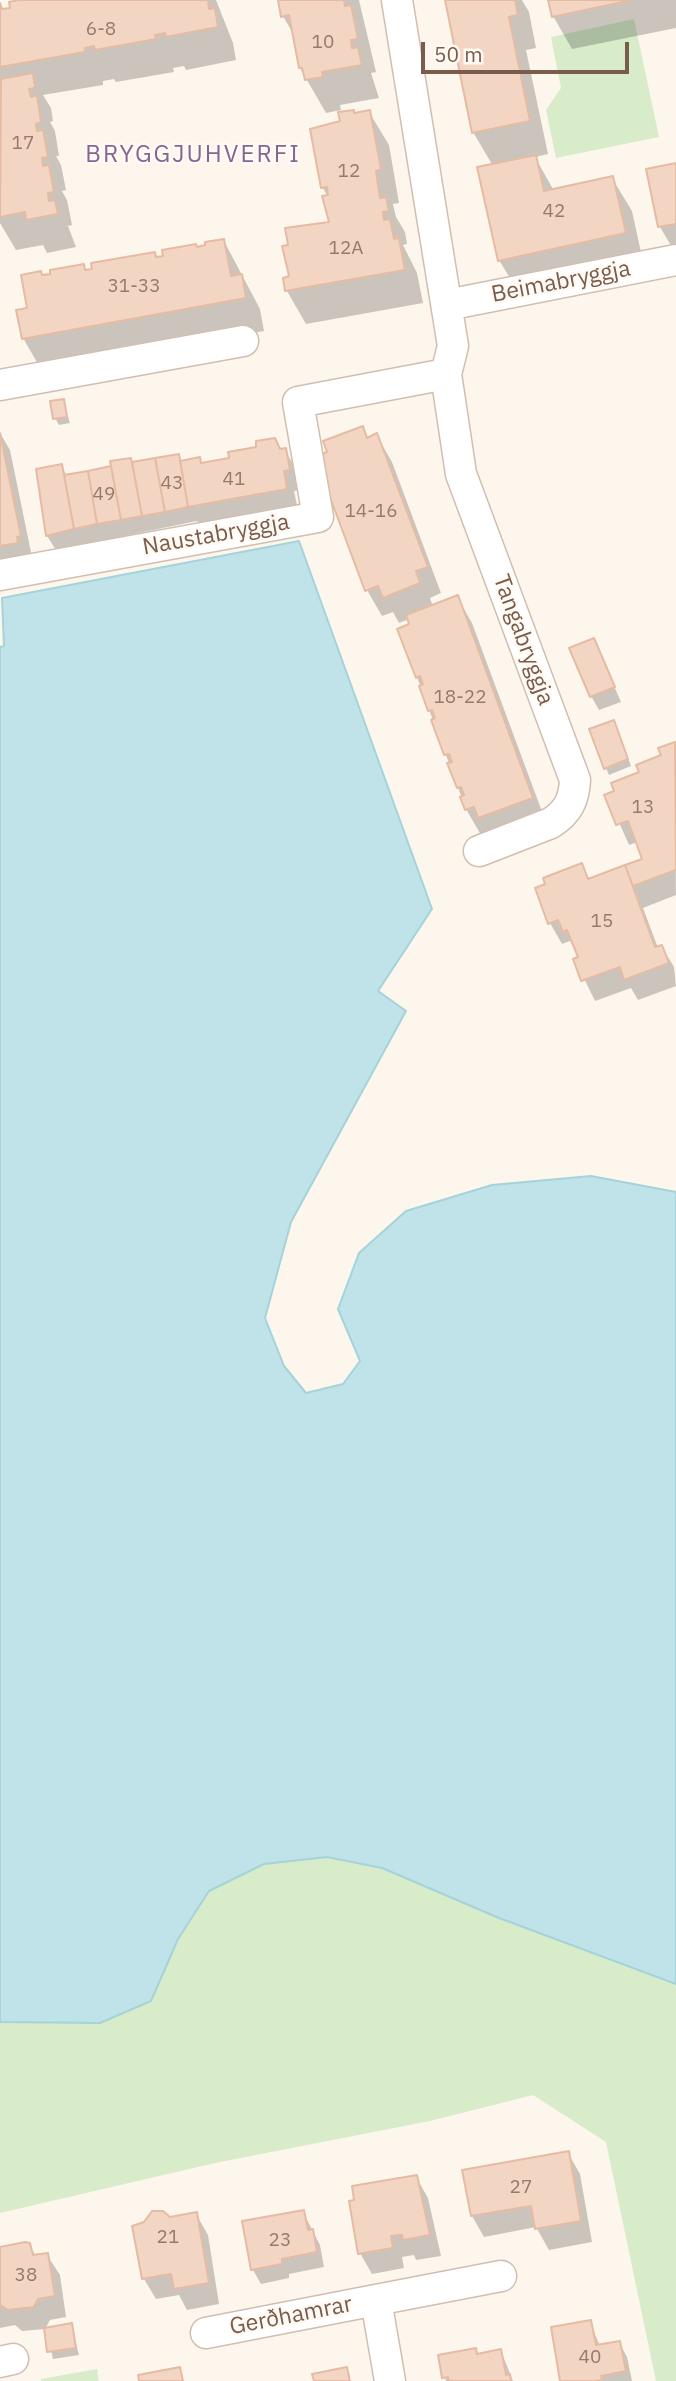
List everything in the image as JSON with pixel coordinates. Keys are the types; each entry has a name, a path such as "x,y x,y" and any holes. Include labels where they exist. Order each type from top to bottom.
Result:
{"street":[{"name":"Tangabryggja","path":"397,0 453,346 446,374 461,474 575,780 570,805 562,816 551,823 479,851"},
{"name":"Beimabryggja","path":"447,305 676,260"},
{"path":"0,384 243,341"},
{"name":"Naustabryggja","path":"0,575 318,517 298,402 446,374"},
{"name":"Gerðhamrar","path":"206,2333 501,2276"},
{"name":"Gerðhamrar","path":"376,2300 390,2381"}],"green space":[{"path":"634,19 659,137 556,158 546,110 561,88 551,37"},
{"path":"327,1857 382,1868 499,1918 676,1984 676,2381 656,2381 606,2142 533,2095 430,2121 215,2163 0,2213 0,2022 100,2023 151,2001 178,1939 209,1891 264,1864"},
{"path":"97,2369 99,2381 41,2381 41,2379"}],"water":[{"path":"299,541 432,909 378,991 406,1011 291,1222 265,1318 284,1366 306,1393 343,1384 360,1361 338,1309 359,1253 406,1211 492,1185 591,1176 676,1192 676,1984 499,1918 382,1868 327,1857 264,1864 209,1891 178,1939 151,2001 100,2023 0,2022 2,598"}],"building":[{"path":"208,0 209,9 215,8 218,27 166,37 165,33 155,35 156,39 95,50 94,46 85,48 85,52 0,67 0,3 2,9 10,8 9,2"},
{"path":"278,0 344,0 345,6 351,5 358,39 351,40 352,48 358,47 362,65 322,72 323,77 305,80 302,68 299,68 289,15 281,17"},
{"path":"445,0 515,0 518,15 509,17 530,121 472,133"},
{"path":"548,0 632,0 552,17"},
{"path":"33,73 35,88 29,89 31,97 37,95 41,122 36,124 37,131 43,130 48,157 42,158 43,166 49,165 54,192 48,193 49,201 55,200 58,214 26,220 25,212 0,217 1,79"},
{"path":"354,110 354,113 370,110 381,169 376,171 380,198 386,197 389,211 383,212 384,220 390,219 394,239 399,238 405,270 285,291 283,278 289,276 282,246 288,245 285,228 329,222 322,196 328,195 327,187 321,188 310,129 340,121 338,112"},
{"path":"536,155 544,191 613,176 626,233 498,261 477,167"},
{"path":"676,163 676,224 658,227 646,169"},
{"path":"224,239 231,276 242,274 246,298 22,339 16,310 27,308 21,275 41,271 42,275 50,274 50,270 84,264 85,270 92,269 91,263 155,252 156,257 163,256 162,250 196,244 197,247 205,245 205,242"},
{"path":"64,399 67,417 53,419 50,401"},
{"path":"363,426 367,438 377,433 428,567 416,571 420,583 383,598 378,586 365,591 315,457 327,452 323,441"},
{"path":"0,433 21,536 17,537 18,543 0,546"},
{"path":"275,438 280,449 286,448 290,470 284,471 287,489 188,507 180,461 200,457 201,463 229,458 228,452 256,447 256,441"},
{"path":"179,454 188,507 165,512 155,458"},
{"path":"131,458 142,516 121,520 110,461"},
{"path":"155,458 165,512 142,516 132,462"},
{"path":"62,464 74,529 46,536 36,469"},
{"path":"111,466 121,520 97,524 88,471"},
{"path":"88,471 97,524 74,529 64,475"},
{"path":"458,595 533,798 478,818 474,807 465,810 460,797 464,795 461,787 457,788 447,763 452,762 449,754 444,755 431,720 435,718 432,710 428,711 419,686 423,684 420,676 416,678 397,629 409,624 406,615"},
{"path":"594,638 615,687 590,697 569,648"},
{"path":"614,720 628,759 604,769 589,729"},
{"path":"675,742 676,870 633,886 625,865 642,859 628,821 616,825 604,795 614,791 611,783 639,772 636,765 661,755 658,748"},
{"path":"582,863 588,879 625,865 655,947 662,945 669,963 624,980 620,967 581,981 573,959 578,957 567,930 563,932 558,920 548,924 535,888 545,884 543,878"},
{"path":"569,2151 581,2221 535,2229 531,2206 471,2216 462,2170"},
{"path":"417,2175 430,2235 403,2240 402,2235 391,2236 393,2248 358,2254 349,2201 354,2200 352,2186"},
{"path":"304,2210 308,2230 313,2229 317,2252 282,2259 282,2264 251,2270 242,2221"},
{"path":"152,2211 163,2211 170,2217 197,2212 209,2283 174,2289 171,2274 142,2279 132,2226 144,2222"},
{"path":"30,2243 33,2255 48,2253 55,2296 38,2299 34,2307 8,2310 0,2305 0,2247"},
{"path":"591,2320 596,2345 620,2341 626,2371 601,2376 602,2380 560,2381 551,2327"},
{"path":"72,2323 76,2348 47,2352 44,2328"},
{"path":"476,2348 477,2354 501,2349 506,2375 510,2374 511,2381 449,2381 448,2377 442,2378 438,2355"},
{"path":"180,2367 183,2381 139,2381 138,2375"},
{"path":"347,2367 350,2381 314,2381 312,2374"}],"district":[{"name":"BRYGGJUHVERFI","path":"193,155"}]}
